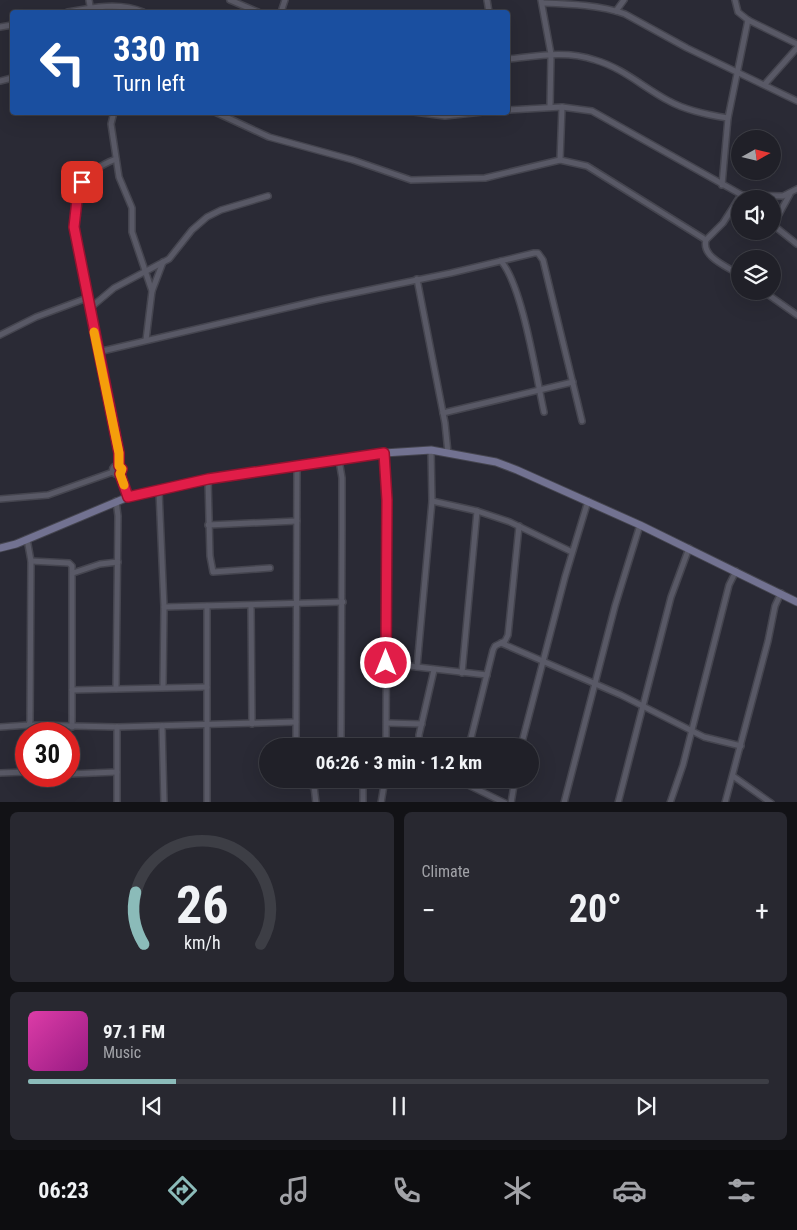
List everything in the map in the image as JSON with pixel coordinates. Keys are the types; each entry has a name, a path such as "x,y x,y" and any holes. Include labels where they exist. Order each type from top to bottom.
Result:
{"street":[{"path":"89,0 91,10 123,7 135,10"},
{"path":"230,0 253,10"},
{"path":"616,11 624,0"},
{"path":"735,0 738,12 748,20 797,46 765,84"},
{"path":"550,107 550,54 541,1 616,11 641,21 687,48 797,101"},
{"path":"722,185 728,118 748,20"},
{"path":"510,59 550,54 570,54 596,60 630,76 682,107 707,115 728,118"},
{"path":"560,160 562,107"},
{"path":"510,110 562,107 592,111 732,190"},
{"path":"113,115 111,124 121,186 132,208 132,232 152,291"},
{"path":"221,115 269,137 353,160 412,180 485,178 560,160 587,166 706,240"},
{"path":"422,115 454,115"},
{"path":"116,159 93,171 78,191 73,221 119,453 119,466 122,469 120,474 128,497"},
{"path":"781,196 797,189"},
{"path":"791,193 772,225 797,244"},
{"path":"89,309 114,288 163,262 176,252 192,230 207,217 221,210 268,196"},
{"path":"731,210 719,227 706,240 706,250 710,255 731,269"},
{"path":"98,352 538,253 543,260 582,421"},
{"path":"501,261 515,288 544,412"},
{"path":"146,340 146,325 152,291 163,262"},
{"path":"417,279 443,413 448,453"},
{"path":"0,334 36,316 87,298"},
{"path":"776,300 797,315"},
{"path":"443,413 573,382"},
{"path":"417,667 432,501 431,450"},
{"path":"0,548 27,539 128,497 208,479 384,453 431,450 496,462 640,524 736,570 797,602"},
{"path":"384,453 387,500 386,738"},
{"path":"339,460 342,478 341,738"},
{"path":"113,472 114,467 119,466"},
{"path":"296,738 297,466"},
{"path":"0,499 48,495 113,472 116,475 120,474"},
{"path":"208,479 208,526 213,572 270,568"},
{"path":"159,491 164,607 163,687"},
{"path":"116,501 118,562 116,688"},
{"path":"432,501 477,511 519,526 572,552"},
{"path":"523,738 572,552 588,501"},
{"path":"462,673 477,511"},
{"path":"208,526 297,521"},
{"path":"564,802 615,606 640,524"},
{"path":"471,738 493,650 495,646 505,641 508,635 519,526"},
{"path":"27,539 31,561 29,722"},
{"path":"618,802 671,597 689,548"},
{"path":"31,561 69,563 72,566 72,722"},
{"path":"73,573 100,564 118,562"},
{"path":"670,802 683,766 729,585 736,570"},
{"path":"725,802 741,746 775,606 780,593"},
{"path":"164,607 342,602"},
{"path":"251,605 252,724"},
{"path":"207,606 207,802"},
{"path":"502,643 642,705 692,729 704,737 741,746"},
{"path":"386,663 487,675"},
{"path":"421,738 434,670"},
{"path":"72,690 207,687"},
{"path":"80,727 296,722"},
{"path":"387,723 422,724"},
{"path":"0,727 15,726"},
{"path":"162,726 164,802"},
{"path":"117,727 117,802"},
{"path":"0,773 15,772"},
{"path":"80,774 117,772"},
{"path":"733,776 771,802"},
{"path":"314,788 316,802"},
{"path":"363,788 363,802"},
{"path":"381,802 383,788"},
{"path":"475,788 506,802"},
{"path":"511,802 513,788"}],"slow traffic":[{"path":"94,332 119,453 119,466 122,469 120,474 124,485"}],"route":[{"path":"82,182 78,191 73,221 119,453 119,466 122,469 120,474 128,497 208,479 384,453 387,500 386,663"}]}
